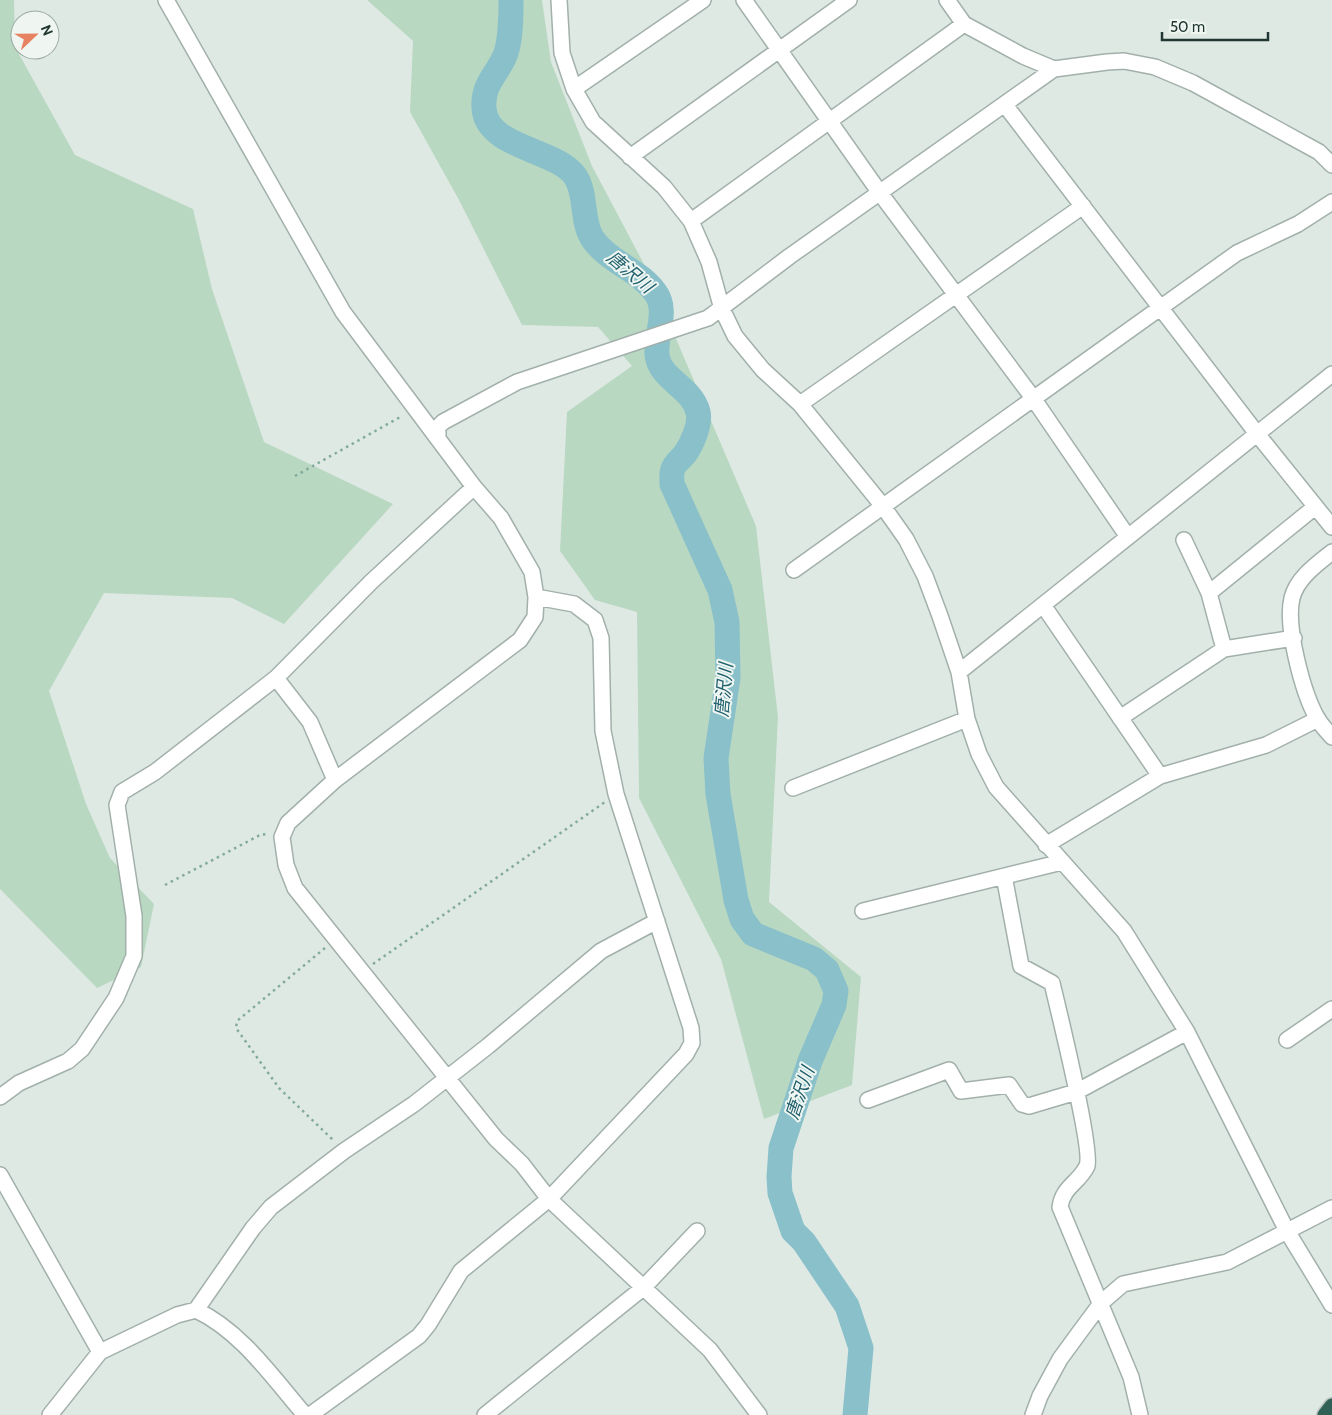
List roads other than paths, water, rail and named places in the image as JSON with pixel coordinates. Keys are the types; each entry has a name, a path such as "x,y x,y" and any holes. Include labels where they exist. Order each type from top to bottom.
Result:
{"highway":[{"path":"1324,1415 1332,1406"}],"street":[{"path":"166,0 343,312 474,487 501,518 532,572 536,597 535,617 520,640 335,780 288,823 282,837 286,866 295,888 496,1139 522,1164 549,1199 710,1350 759,1415"},
{"path":"559,0 562,53 574,89 593,122 664,188 691,221 709,262 722,309 735,336 763,370 800,404 882,505 906,540 925,576 959,672 967,718 979,754 996,787 1124,931 1187,1032 1287,1231 1332,1305"},
{"path":"574,89 703,0"},
{"path":"744,0 880,193 1033,398 1128,537"},
{"path":"630,157 850,0"},
{"path":"947,0 964,24 1023,56 1054,69"},
{"path":"691,221 964,24"},
{"path":"438,438 438,426 443,422 517,382 708,318 760,278 1006,105 1054,69 1107,62 1124,62 1155,67 1193,83 1319,152 1332,165"},
{"path":"1006,105 1258,434 1332,527"},
{"path":"794,570 882,505 1237,253 1298,224 1332,202"},
{"path":"800,404 1083,206"},
{"path":"959,672 1332,374"},
{"path":"0,1097 19,1083 68,1061 82,1049 116,998 134,956 134,916 117,805 122,792 155,772 276,678 371,582 474,487"},
{"path":"1209,593 1315,507"},
{"path":"1184,540 1209,593 1224,649"},
{"path":"1332,552 1304,576 1292,598 1294,638 1306,693 1318,719 1332,737"},
{"path":"310,1415 419,1336 428,1325 461,1271 549,1199 686,1054 692,1043 691,1028 616,794 603,731 601,638 595,620 574,604 536,597"},
{"path":"1043,605 1160,776"},
{"path":"1120,718 1224,649 1294,638"},
{"path":"276,678 310,722 335,780"},
{"path":"793,788 967,718"},
{"path":"1046,845 1160,776 1266,745 1318,719"},
{"path":"863,911 1062,862"},
{"path":"1004,876 1022,966 1052,983 1076,1092 1087,1153 1087,1166 1062,1196 1060,1207 1102,1302 1131,1377 1140,1415"},
{"path":"50,1415 100,1352 177,1315 196,1310 253,1228 271,1207 344,1151 414,1104 446,1077 488,1046 601,951 657,921"},
{"path":"1287,1040 1332,1009"},
{"path":"868,1100 949,1070 961,1091 1009,1085 1022,1104 1029,1106 1076,1092 1187,1032"},
{"path":"0,1175 100,1352"},
{"path":"1033,1415 1040,1396 1060,1359 1102,1302 1123,1284 1227,1262 1332,1208"},
{"path":"485,1415 643,1288 697,1231"},
{"path":"196,1310 221,1325 250,1352 305,1415"}],"waterway":[{"name":"唐沢川","path":"511,0 508,47 503,60 488,85 484,99 484,108 488,121 496,132 566,167 575,176 581,190 586,223 592,238 606,253 648,284 659,299 661,307 657,347 659,364 695,403 698,412 699,417 695,434 685,454 674,467 672,484 720,590 727,622 728,678 716,758 718,794 736,900 742,919 753,934 814,959 827,970 836,991 834,1005 810,1061 781,1148 779,1177 780,1193 793,1231 804,1242 847,1306 861,1348 855,1415"}]}
